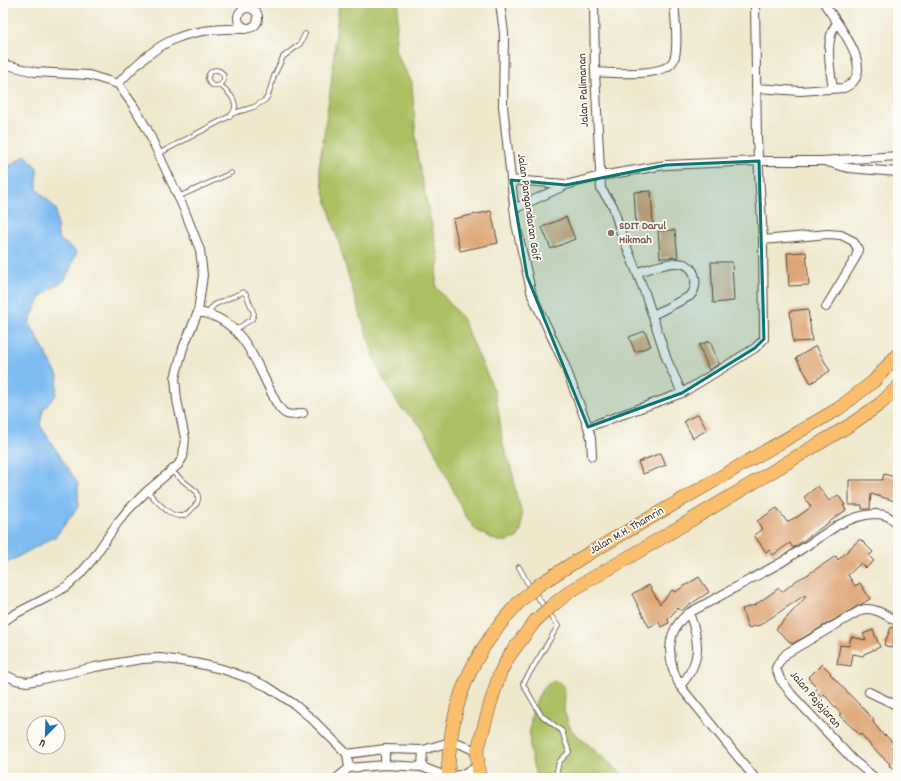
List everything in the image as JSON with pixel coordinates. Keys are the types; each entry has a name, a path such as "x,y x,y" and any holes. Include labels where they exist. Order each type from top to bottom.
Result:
{"main road":[{"name":"Jalan M.H. Thamrin","path":"448,778 452,724 458,702 476,659 487,641 521,600 540,584 581,558 838,409 874,381 898,354"},
{"name":"Jalan M.H. Thamrin","path":"478,772 477,752 500,673 509,656 535,621 572,590 850,425 880,404 898,387"}],"street":[{"name":"Jalan Pangandaran Golf","path":"500,3 504,33 503,106 514,208 519,239 532,295 564,363 588,427 592,456"},
{"name":"Jalan Palimanan","path":"594,3 595,72 600,176 602,189 613,206 620,230 653,315 667,360 682,393"},
{"path":"595,72 639,73 664,69 672,65 675,58 676,48 674,3"},
{"path":"588,427 682,393 755,348 764,339 763,240 757,140 755,3"},
{"path":"756,88 800,91 844,88 851,85 857,78 858,62 850,43 824,3"},
{"path":"832,88 829,52 831,32 837,23"},
{"path":"118,84 142,59 157,47 175,38 202,30 224,28 245,29"},
{"path":"3,64 35,72 89,75 118,84 147,129 192,227 200,250 203,275 198,312 183,348 175,378 177,400 185,438 183,457 178,465 147,491 118,522 105,542 80,574 67,586 3,622"},
{"path":"514,208 566,184 600,176 666,165 759,161 822,161 898,156"},
{"path":"822,161 848,168 898,172"},
{"path":"512,180 566,184"},
{"path":"763,240 828,234 841,235 853,241 858,250 856,257 843,281 826,307"},
{"path":"637,272 675,263 688,265 694,276 695,288 694,292 690,296 653,315"},
{"path":"198,312 208,314 222,320 234,330 248,346 278,406 287,414 295,415 303,413"},
{"path":"755,778 680,686 674,675 670,661 671,640 674,628 680,619 689,612 782,562 846,521 878,514 887,516 898,523"},
{"name":"Jalan Pajajaran","path":"875,778 853,760 792,695 780,679 776,668 787,653 861,610 871,610 898,622"},
{"path":"680,686 693,669 698,646 689,612"},
{"path":"3,674 16,680 26,682 142,658 160,658 222,669 268,687 294,704 347,754 349,768"},
{"path":"869,692 898,706"},
{"path":"347,754 385,749 423,750 450,742 461,744 477,752"},
{"path":"385,749 385,766"},
{"path":"422,767 423,750"},
{"path":"337,778 349,768 385,766 422,767 448,778 478,772"}],"lane":[{"path":"158,154 234,113 254,107 265,100 268,96 274,76 283,57 300,44 305,34"},
{"path":"220,85 233,98 235,104 234,113"},
{"path":"178,197 231,173"},
{"path":"208,314 214,305 243,292 246,294 254,317 234,330"},
{"path":"147,491 170,514 184,516 187,514 197,504 199,499 197,492 171,471"},
{"path":"518,567 558,626 523,684 541,715 562,731 569,752 559,762 556,775 559,778"}],"highlighted area":[{"path":"759,161 764,339 755,348 682,393 588,427 527,276 511,180 566,185 666,165"}],"green space":[{"path":"339,3 399,3 395,48 397,55 412,82 417,155 439,259 436,287 462,318 494,390 503,445 513,474 516,494 522,512 522,527 518,537 508,541 497,541 476,530 465,515 430,441 420,425 400,407 379,371 354,295 324,192 319,168 331,85"},
{"path":"556,681 564,687 564,711 571,730 627,778 537,778 530,748 530,726 534,706 541,691 547,684"}],"water":[{"path":"26,155 37,168 37,189 56,209 58,238 77,252 65,280 42,295 29,322 58,376 56,395 43,410 40,425 78,484 78,507 56,536 3,565 3,167 11,165"}],"building":[{"path":"651,191 653,225 636,226 634,192"},
{"path":"491,211 498,243 460,251 453,219"},
{"path":"566,217 575,239 551,249 542,227"},
{"path":"675,230 678,257 660,258 658,231"},
{"path":"806,252 809,285 789,286 787,253"},
{"path":"711,262 732,262 734,301 713,303"},
{"path":"808,309 812,341 793,342 790,311"},
{"path":"645,331 651,346 635,352 629,337"},
{"path":"710,341 719,364 709,370 699,345"},
{"path":"816,346 830,371 811,383 796,358"},
{"path":"698,414 707,430 693,438 684,421"},
{"path":"661,453 666,465 643,474 638,462"},
{"path":"884,474 898,478 898,500 895,499 895,501 871,494 870,509 862,509 862,505 849,505 849,480 882,480"},
{"path":"818,486 829,501 838,495 845,505 843,505 846,510 793,548 790,543 773,555 769,550 766,552 754,535 762,529 757,521 777,508 787,522 796,518 811,507 804,497"},
{"path":"860,539 873,552 869,556 874,561 866,568 861,563 848,575 855,586 860,583 870,599 792,644 776,629 806,597 805,595 760,625 748,628 742,609 755,605 779,588 782,592 797,580 836,556 838,560"},
{"path":"699,577 709,592 682,611 678,608 668,619 669,623 661,627 659,622 649,627 632,594 649,585 660,604 672,590 675,592"},
{"path":"891,627 898,630 898,650 884,645"},
{"path":"873,630 880,647 864,654 863,656 853,654 851,666 837,664 840,645 849,646 851,637 866,640 863,634"},
{"path":"822,664 874,720 873,722 884,736 885,735 895,744 892,747 898,750 898,770 889,766 890,764 861,734 860,735 839,715 841,714 824,694 821,697 815,691 818,688 808,678"}],"place":[{"name":"SDIT Darul Hikmah","path":"611,233"}]}
